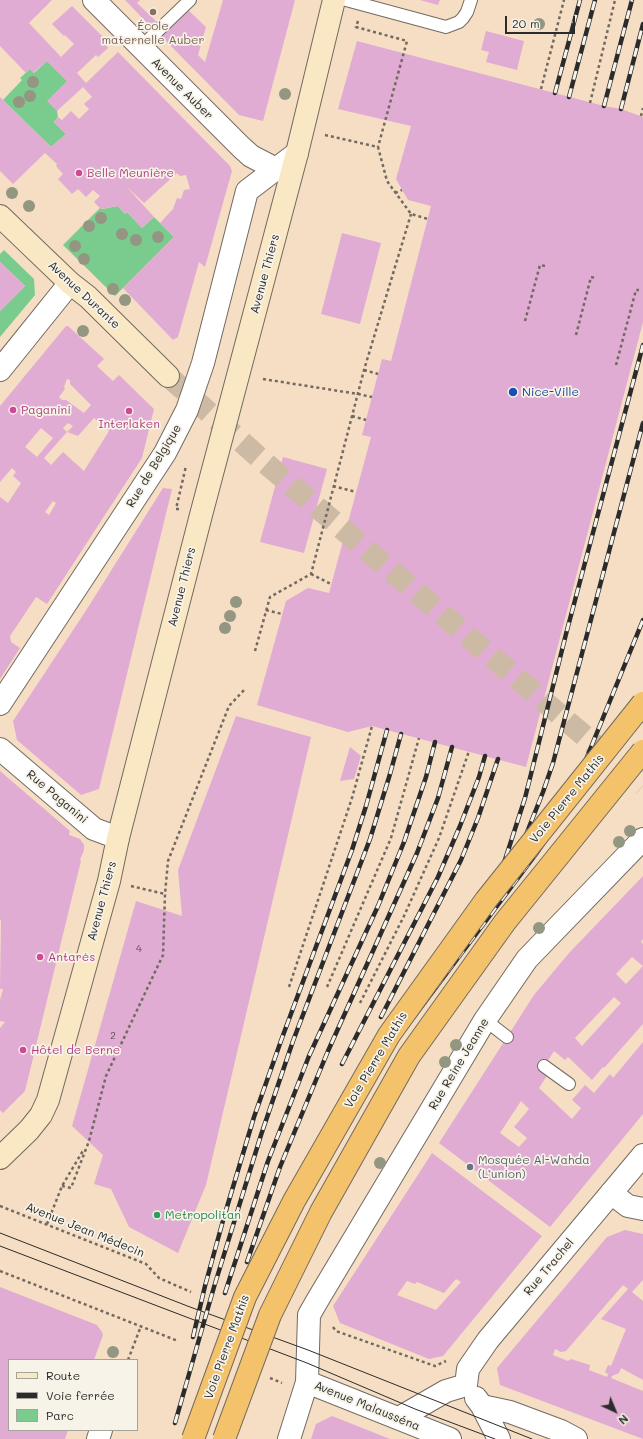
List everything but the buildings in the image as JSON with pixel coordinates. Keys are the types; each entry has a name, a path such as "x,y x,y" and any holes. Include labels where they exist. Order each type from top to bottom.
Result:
{"highway":[{"name":"Voie Pierre Mathis","path":"193,1439 245,1297 294,1201 389,1035 486,900 643,703"},
{"path":"224,1439 270,1314 321,1212 409,1056 505,922 643,751"}],"street":[{"name":"Avenue Auber","path":"94,0 241,147 251,156 276,169"},
{"name":"Avenue Thiers","path":"2,1152 29,1130 41,1115 48,1100 109,880 118,838 201,515 297,153 334,0"},
{"name":"Rue de Belgique","path":"0,704 165,453 187,410 203,363 247,191 297,153"},
{"name":"Avenue Durante","path":"0,216 70,283 88,297 168,376"},
{"path":"0,370 70,283"},
{"name":"Rue Paganini","path":"0,749 94,829 118,838"},
{"name":"Rue Reine Jeanne","path":"309,1316 485,1020 527,959 643,839"},
{"name":"Rue Trachel","path":"467,1377 488,1340 643,1155"},
{"path":"611,1193 628,1206 643,1209"},
{"path":"289,1439 307,1382 309,1316"},
{"path":"400,1418 467,1377 472,1395 482,1406 499,1439"},
{"name":"Avenue Malausséna","path":"307,1382 450,1439"},
{"path":"482,1406 510,1412 561,1431 576,1439"}],"lane":[{"path":"140,47 190,0"},
{"path":"346,0 371,4 446,27 459,22 463,18 467,12 471,0"},
{"path":"485,1020 507,1037"},
{"path":"544,1066 569,1084"}],"path":[{"path":"541,89 564,0"},
{"path":"590,103 615,0"},
{"path":"371,4 356,28 407,41 378,147 386,181 411,214 428,219"},
{"path":"641,116 643,108"},
{"path":"330,137 378,147"},
{"path":"395,193 402,190"},
{"path":"255,651 270,597 311,574 364,370 411,214"},
{"path":"525,321 540,265 546,266"},
{"path":"576,335 591,277 596,278"},
{"path":"616,365 636,290 639,290"},
{"path":"364,370 378,374"},
{"path":"263,379 372,397"},
{"path":"352,416 366,420"},
{"path":"176,509 187,462"},
{"path":"333,486 356,492"},
{"path":"311,574 332,584"},
{"path":"266,610 282,614"},
{"path":"62,1186 71,1188 89,1142 106,1076 163,955 165,894 168,861 229,706 245,689"},
{"path":"289,987 352,798 372,726"},
{"path":"327,987 390,838 418,738"},
{"path":"360,1003 404,916 439,838 469,752"},
{"path":"131,886 165,894"},
{"path":"46,1224 62,1186 89,1142"},
{"name":"Avenue Jean Médecin","path":"0,1206 146,1264 159,1278 191,1292"},
{"path":"0,1271 178,1341"},
{"path":"309,1316 326,1319 336,1331 435,1366 448,1360 467,1377"},
{"path":"128,1359 141,1326"}],"green space":[{"path":"47,61 67,81 57,111 58,117 54,122 66,134 51,147 3,100 22,80 20,78 30,69 34,73"},
{"path":"118,206 125,214 127,212 142,228 154,217 174,237 115,296 63,245 100,208 102,209"},
{"path":"4,250 34,279 35,295 0,337 0,311 25,286 0,262 0,254"}],"tunnel":[{"path":"168,376 263,461 643,786"}],"tram line":[{"path":"0,1233 190,1307 308,1350 532,1439"},
{"path":"0,1246 307,1363 415,1409 495,1439"}],"railway":[{"path":"555,93 580,0"},
{"path":"569,97 595,0"},
{"path":"604,106 632,0"},
{"path":"621,109 643,24"},
{"path":"465,937 504,863 525,798 566,634 643,345"},
{"path":"490,901 518,855 553,763 643,423"},
{"path":"404,1030 551,832 578,779 643,620"},
{"path":"193,1337 224,1217 254,1117 352,850 387,730"},
{"path":"175,1423 214,1287 261,1135 293,1041 370,839 401,734"},
{"path":"225,1293 268,1161 309,1056 378,906 404,842 426,777 435,742"},
{"path":"247,1262 280,1167 328,1051 417,853 438,798 452,747"},
{"path":"342,1064 438,877 460,826 479,777 485,756"},
{"path":"381,1017 461,860 478,818 498,759"}],"place":[{"name":"École maternelle Auber","path":"153,12"},
{"name":"Belle Meunière","path":"79,173"},
{"name":"Nice-Ville","path":"513,392"},
{"name":"Paganini","path":"13,410"},
{"name":"Interlaken","path":"129,411"},
{"name":"Antarès","path":"40,957"},
{"name":"Hôtel de Berne","path":"23,1050"},
{"name":"Mosquée Al-Wahda (L’union)","path":"470,1167"},
{"name":"Metropolitan","path":"157,1215"}]}
